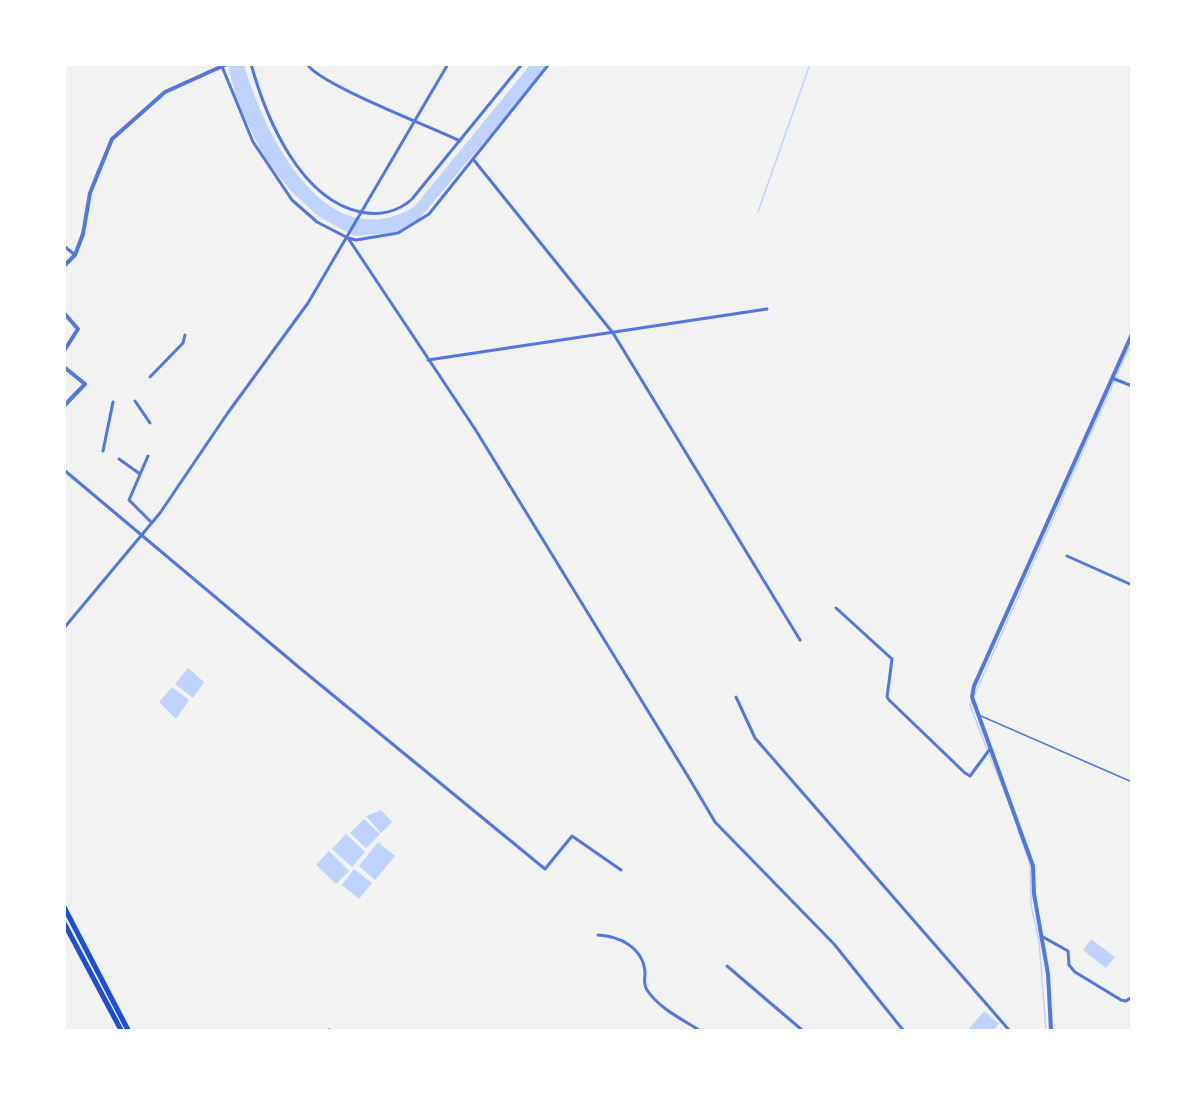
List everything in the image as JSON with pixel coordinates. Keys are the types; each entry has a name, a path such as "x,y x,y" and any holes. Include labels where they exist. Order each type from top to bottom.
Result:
{"main road":[{"path":"64,907 128,1030"},
{"path":"64,923 121,1030"}],"street":[{"path":"251,64 259,93 281,141 307,179 346,209 363,213 384,213 408,202 522,64"},
{"path":"308,64 361,98 417,120 460,141"},
{"path":"64,628 152,523 308,303 363,213 448,64"},
{"path":"64,266 75,255 83,234 90,193 112,139 165,92 223,65 254,142 292,200 317,222 356,240 398,233 429,214 549,64"},
{"path":"473,159 613,333 800,640"},
{"path":"348,238 476,429 689,778 707,812 834,944 903,1030"},
{"path":"64,246 75,255"},
{"path":"428,360 767,309"},
{"path":"64,313 78,329 64,351"},
{"path":"1051,1030 1043,937 1029,853 972,697 974,686 1131,334"},
{"path":"150,376 183,343 185,335"},
{"path":"64,367 85,384 64,406"},
{"path":"1112,378 1131,386"},
{"path":"135,401 150,423"},
{"path":"103,451 113,402"},
{"path":"148,456 129,500 152,523"},
{"path":"119,459 140,474"},
{"path":"64,470 545,869 572,836 621,870"},
{"path":"1037,544 1044,548"},
{"path":"1067,556 1131,585"},
{"path":"836,608 892,659 887,697 965,773 970,776 990,749"},
{"path":"736,697 755,738 1009,1030"},
{"path":"598,935 624,940 635,949 644,966 644,985 648,992 673,1015 699,1030"},
{"path":"1043,937 1068,951 1069,965 1075,972 1121,1000 1126,1001 1131,997"},
{"path":"727,966 802,1030"}],"lane":[{"path":"977,714 1131,782"}],"water":[{"path":"228,65 244,65 266,123 283,154 303,181 326,203 353,217 382,219 414,207 530,65 549,65 419,219 396,232 354,236 318,216 291,191 264,158 237,101"},
{"path":"188,668 204,682 193,698 175,684"},
{"path":"172,687 189,700 176,719 159,702"},
{"path":"381,810 392,822 381,833 366,816"},
{"path":"364,819 380,834 366,848 350,833"},
{"path":"346,834 365,852 352,867 332,849"},
{"path":"378,842 395,856 375,880 359,866"},
{"path":"329,851 349,871 336,884 316,865"},
{"path":"354,869 372,883 359,899 342,885"},
{"path":"1091,939 1115,957 1106,968 1083,950"},
{"path":"984,1011 999,1024 993,1030 968,1030"}],"waterway":[{"path":"758,212 810,64"},
{"path":"974,696 1132,341"},
{"path":"972,701 970,705 987,749"},
{"path":"989,754 1002,786"},
{"path":"1018,830 1030,864 1031,905 1039,941 1046,1030"}]}
